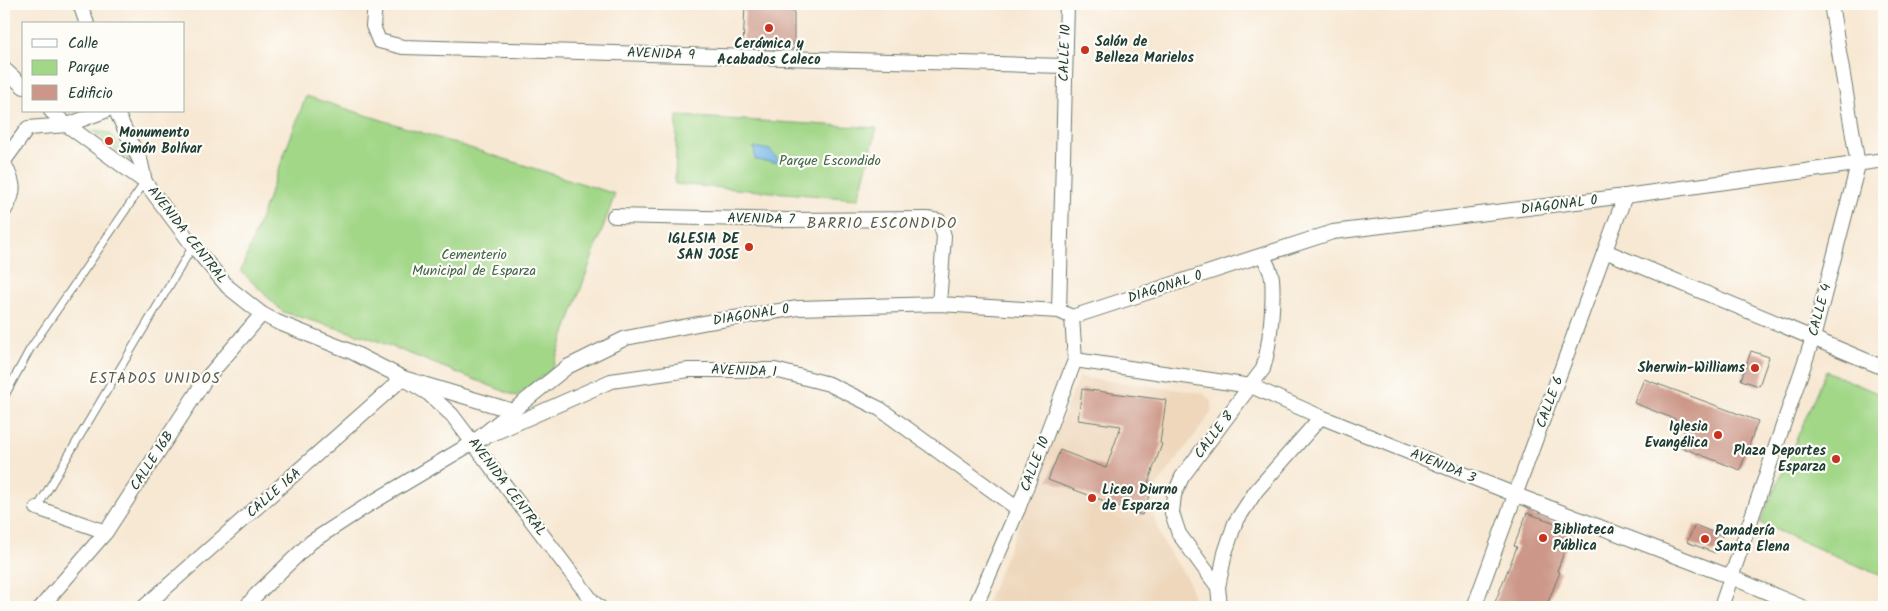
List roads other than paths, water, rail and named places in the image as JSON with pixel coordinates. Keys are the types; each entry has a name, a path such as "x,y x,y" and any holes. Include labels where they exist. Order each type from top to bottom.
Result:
{"street":[{"path":"80,4 86,22"},
{"name":"AVENIDA 9","path":"375,4 373,26 379,41 403,47 1064,66"},
{"name":"CALLE 10","path":"975,607 1018,509 1075,360 1065,314 1064,66 1067,4"},
{"name":"CALLE 4","path":"1721,607 1812,338 1858,165 1831,4"},
{"path":"4,69 22,85"},
{"path":"52,112 67,125 146,182"},
{"path":"4,211 12,198 12,181 4,162 28,128 67,125 102,112"},
{"name":"AVENIDA CENTRAL","path":"116,112 141,163 146,182 192,246 228,287 262,314 277,322 352,352 403,378 429,394 452,415 474,442 593,602 599,607"},
{"name":"DIAGONAL 0","path":"474,442 567,367 626,338 708,322 798,308 939,304 1065,314 1263,256 1333,232 1626,196 1884,160"},
{"name":"CALLE 6","path":"1474,607 1626,196"},
{"name":"AVENIDA 7","path":"614,216 787,220 927,219 939,221 944,236 939,304"},
{"path":"1605,251 1884,368"},
{"name":"CALLE 8","path":"1220,607 1218,587 1180,534 1172,513 1174,495 1182,477 1263,369 1267,356 1271,320 1272,276 1263,256"},
{"name":"CALLE 16B","path":"41,607 106,532 205,380 262,314"},
{"name":"AVENIDA 3","path":"1075,360 1251,386 1321,417 1802,607"},
{"name":"AVENIDA 1","path":"474,442 611,381 689,370 775,370 829,384 880,409 1018,509"},
{"name":"AVENIDA CENTRAL","path":"403,378 513,411"},
{"name":"CALLE 16A","path":"144,607 403,378"},
{"path":"1218,587 1225,552 1235,523 1256,491 1321,417"},
{"path":"246,607 311,542 368,505 474,442"},
{"path":"37,508 106,532"}],"lane":[{"path":"4,397 30,349 146,182"},
{"path":"37,508 192,246"}],"water":[{"path":"754,147 770,150 781,163 755,160"}],"place":[{"name":"Cerámica y Acabados Caleco","path":"769,28"},
{"name":"Salón de Belleza Marielos","path":"1085,50"},
{"name":"Monumento Simón Bolívar","path":"109,141"},
{"name":"IGLESIA DE SAN JOSE","path":"749,247"},
{"name":"Sherwin-Williams","path":"1755,368"},
{"name":"Iglesia Evangélica","path":"1718,435"},
{"name":"Plaza Deportes Esparza","path":"1836,459"},
{"name":"Liceo Diurno de Esparza","path":"1092,498"},
{"name":"Biblioteca Pública","path":"1543,538"},
{"name":"Panadería Santa Elena","path":"1705,539"}],"district":[{"name":"BARRIO ESCONDIDO","path":"882,224"},
{"name":"ESTADOS UNIDOS","path":"155,379"}],"park label":[{"name":"Parque Escondido","path":"830,161"},
{"name":"Cementerio Municipal de Esparza","path":"474,264"}]}
